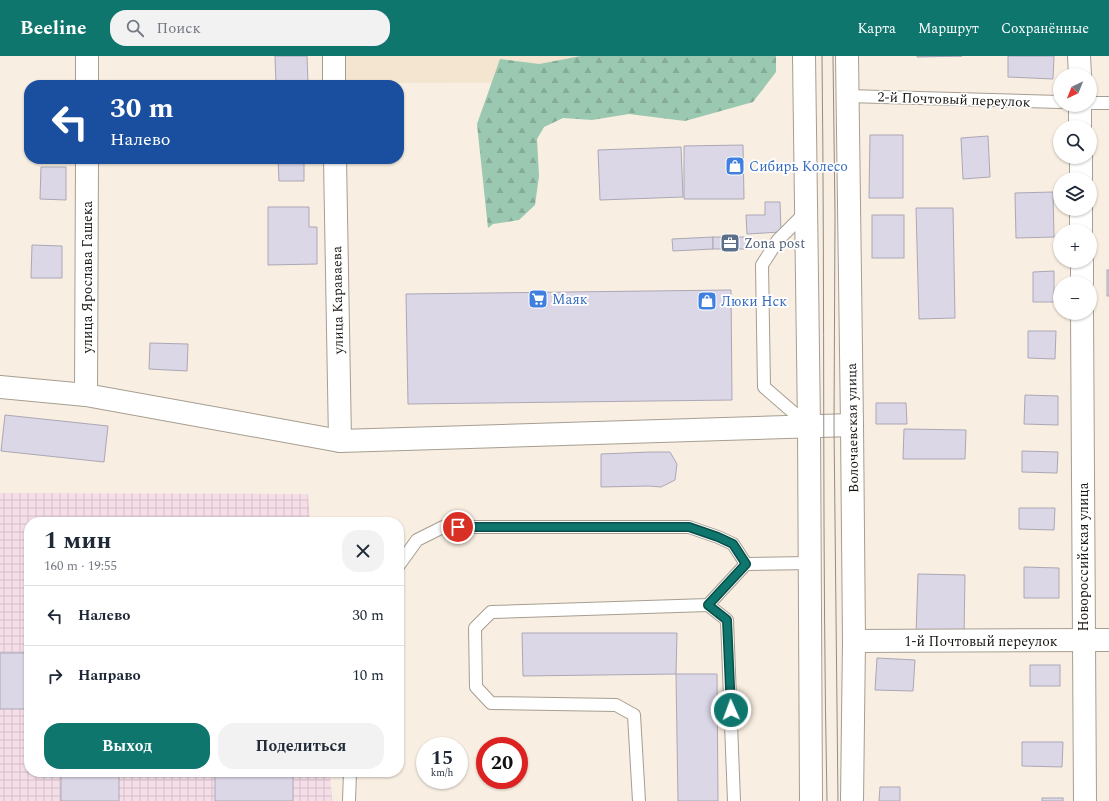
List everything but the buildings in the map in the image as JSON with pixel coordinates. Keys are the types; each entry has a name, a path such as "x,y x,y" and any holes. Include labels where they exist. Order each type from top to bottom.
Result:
{"street":[{"path":"87,56 87,80"},
{"path":"334,56 334,80"},
{"path":"804,56 809,426 811,801"},
{"name":"Волочаевская улица","path":"847,56 854,641 852,801"},
{"path":"1079,56 1080,68"},
{"name":"улица Ярослава Гашека","path":"86,395 87,164"},
{"name":"улица Караваева","path":"335,164 340,441"},
{"name":"Новороссийская улица","path":"1082,320 1085,801"},
{"path":"0,387 86,395 340,441 852,425"},
{"name":"1-й Почтовый переулок","path":"854,641 1109,640"}],"lane":[{"name":"2-й Почтовый переулок","path":"847,96 1053,102"},
{"path":"1097,103 1109,103"},
{"path":"805,213 778,240 762,265 764,387 809,426"},
{"path":"404,558 417,540 443,527 689,527 733,544 746,564"},
{"path":"708,605 746,564 810,563"},
{"path":"639,801 634,715 616,705 491,703 476,687 475,628 491,612 708,605 727,620 734,801"},
{"path":"349,801 350,777"}],"shaded area":[{"path":"346,56 761,56 761,82 404,83 404,80 346,80"},
{"path":"0,493 308,494 310,517 24,517 24,777 330,777 332,801 0,801"}],"green space":[{"path":"581,56 776,56 776,72 753,102 685,121 629,114 592,120 563,118 544,127 537,139 539,176 535,205 519,220 493,224 488,228 477,124 500,59 539,64"}],"tram line":[{"path":"822,56 827,801"},
{"path":"833,56 835,215 834,425 838,801"}],"place":[{"name":"Сибирь Колесо","path":"735,166"},
{"name":"Zona post","path":"730,243"},
{"name":"Маяк","path":"538,299"},
{"name":"Люки Нск","path":"707,301"}],"route":[{"path":"458,527 689,527 733,544 746,564 708,605 727,620 731,710"}]}
